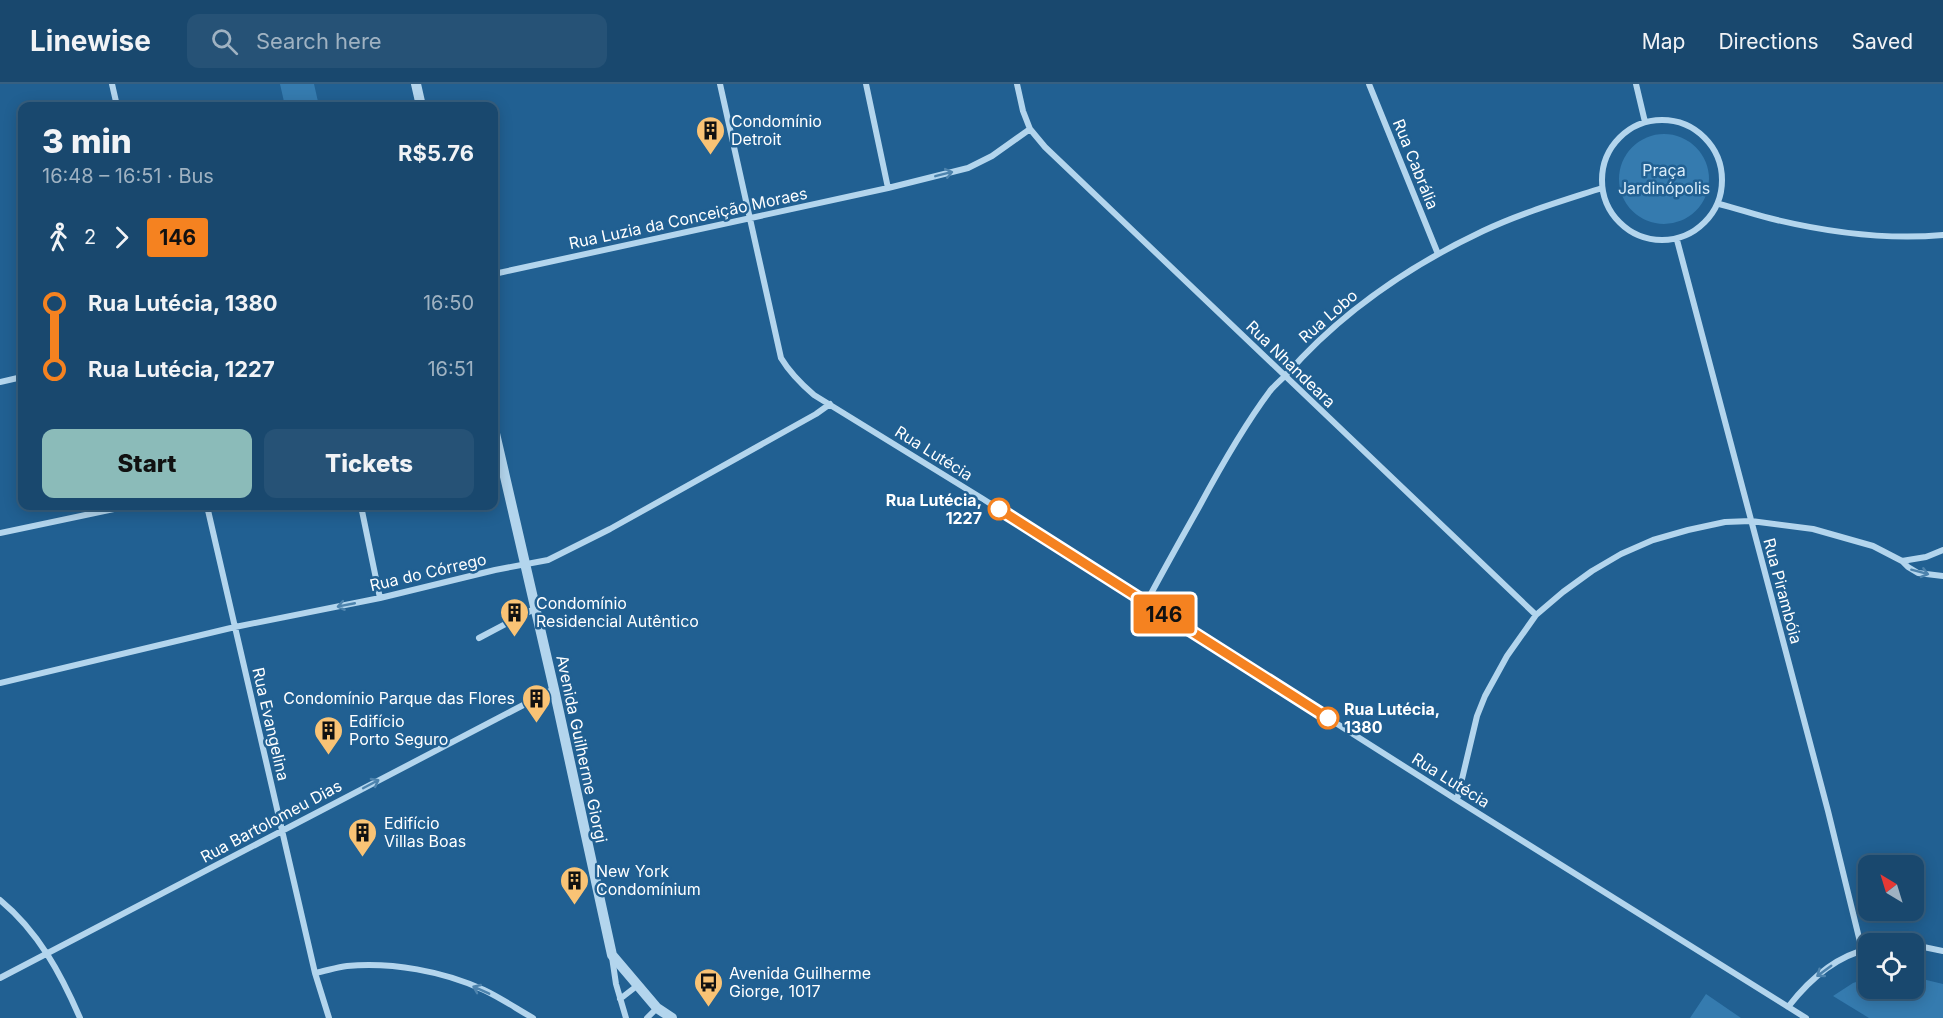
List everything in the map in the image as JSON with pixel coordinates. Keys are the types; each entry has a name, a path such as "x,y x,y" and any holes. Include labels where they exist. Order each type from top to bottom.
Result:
{"street":[{"path":"112,84 116,102"},
{"path":"416,84 420,102"},
{"name":"Rua Lutécia","path":"720,84 781,358 789,372 802,384 830,404 1457,800 1806,1018"},
{"path":"866,84 888,188"},
{"path":"1017,84 1030,129"},
{"name":"Rua Cabrália","path":"1369,84 1438,254"},
{"path":"1636,84 1645,122"},
{"path":"1675,121 1690,126 1713,146 1719,160 1722,176 1719,204 1696,230 1677,240 1648,238 1631,232 1617,220 1607,205 1602,188 1605,160 1611,148 1620,137 1645,122 1675,121"},
{"name":"Rua Luzia da Conceição Moraes","path":"498,273 888,188 968,168 992,156 1030,129"},
{"name":"Rua Nhandeara","path":"1030,129 1045,147 1536,615"},
{"name":"Rua Lobo","path":"1146,603 1225,460 1271,390 1297,361 1346,317 1395,280 1438,254 1483,230 1602,188"},
{"path":"1719,204 1776,220 1858,234 1891,237 1943,235"},
{"name":"Rua Pirambóia","path":"1677,240 1860,933"},
{"path":"0,382 18,378"},
{"name":"Rua do Córrego","path":"0,683 235,627 380,598 495,570 548,560 610,529 830,404"},
{"name":"Avenida Guilherme Giorgi","path":"498,446 612,955 657,1008 672,1018"},
{"path":"0,533 109,510"},
{"name":"Rua Evangelina","path":"208,510 315,973 329,1018"},
{"path":"362,510 380,598"},
{"path":"1457,800 1477,716 1507,656 1536,615 1592,571 1621,554 1653,540 1725,522 1751,521 1813,529 1873,546 1902,561 1918,573 1943,576"},
{"path":"1902,561 1926,557 1943,550"},
{"path":"479,638 536,608"},
{"name":"Rua Bartolomeu Dias","path":"0,978 554,688"},
{"path":"0,900 23,921 47,954 80,1018"},
{"path":"1924,947 1943,951"},
{"path":"1788,1007 1820,972 1840,959 1858,953"},
{"path":"612,955 626,1018"},
{"path":"315,973 346,966 387,965 414,969 455,979 483,990 533,1018"},
{"path":"620,999 638,985"},
{"path":"647,1018 657,1008"}],"green space":[{"path":"280,84 314,84 318,102 284,102"},
{"name":"Praça Jardinópolis","path":"1664,134 1681,137 1696,147 1706,162 1709,179 1706,196 1696,211 1681,221 1664,224 1647,221 1632,211 1622,196 1619,179 1622,162 1632,147 1647,137"},
{"path":"1924,979 1943,984 1943,1018 1869,1018 1833,996 1858,981 1858,999 1924,999"},
{"path":"1706,994 1741,1018 1690,1018"}],"bus line":[{"name":"146","path":"999,509 1328,718"}],"place":[{"name":"Condomínio Detroit","path":"710,156"},
{"name":"Rua Lutécia, 1227","path":"999,509"},
{"name":"Condomínio Residencial Autêntico","path":"515,638"},
{"name":"Rua Lutécia, 1380","path":"1328,718"},
{"name":"Condomínio Parque das Flores","path":"536,724"},
{"name":"Edifício Porto Seguro","path":"328,756"},
{"name":"Edifício Villas Boas","path":"363,858"},
{"name":"New York Condomínium","path":"575,906"},
{"name":"Avenida Guilherme Giorge, 1017","path":"708,1008"}]}
